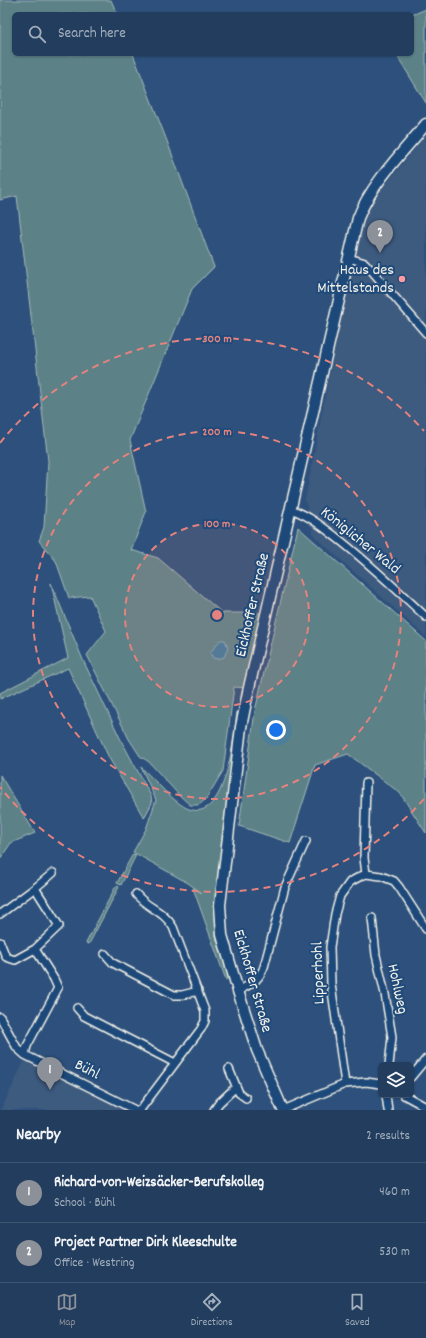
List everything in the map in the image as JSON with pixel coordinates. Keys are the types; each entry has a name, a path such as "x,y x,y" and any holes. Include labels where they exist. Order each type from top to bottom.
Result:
{"main road":[{"name":"Eickhoffer Straße","path":"283,1110 257,1050 222,935 220,905 244,708 358,218 366,199 426,124"}],"street":[{"path":"349,258 364,263 426,332"},
{"name":"Königlicher Wald","path":"290,508 298,511 317,523 342,542 426,616"},
{"path":"366,783 364,858 366,874 381,876 394,881 426,929"},
{"path":"238,990 254,982 260,977 285,887 306,841"},
{"path":"0,914 35,888 53,872"},
{"name":"Lipperhohl","path":"345,1084 331,984 330,947 335,914 340,896 350,882 366,874"},
{"path":"0,942 6,957 16,960 35,949 59,926 35,888"},
{"path":"136,894 143,903 168,919 173,927 205,1012 205,1020 201,1029 140,1110"},
{"name":"Hohlweg","path":"372,918 376,955 385,994 392,1037 389,1062"},
{"path":"26,1055 27,1046 58,988 35,949"},
{"path":"105,954 113,963 174,995 182,995 198,991"},
{"path":"77,1008 84,1016 175,1063"},
{"name":"Bühl","path":"0,1017 17,1048 26,1055 135,1110"},
{"path":"414,1073 426,1059"},
{"path":"229,1069 239,1093 246,1098"},
{"path":"283,1110 345,1084 366,1082 378,1084"},
{"path":"214,1110 219,1103 236,1087"},
{"path":"386,1098 388,1110"},
{"path":"410,1098 426,1107"}],"shaded area":[{"path":"426,135 426,637 314,536 305,500 345,294 364,211"},
{"path":"220,640 225,640 228,648 224,657 218,659 213,658 210,653"},
{"path":"26,1057 127,1110 1,1110"}],"green space":[{"path":"0,0 111,0 116,12 12,12 12,56 134,56 214,267 192,289 130,440 146,512 131,550 158,558 222,613 261,613 246,688 234,687 223,771 206,799 199,805 190,805 178,794 149,762 140,756 129,739 87,655 106,631 90,596 69,598 56,561 39,541 44,527 48,461 17,196 0,200"},
{"path":"426,9 426,103 397,56 414,56 414,14"},
{"path":"298,527 426,641 426,833 400,793 348,754 315,765 290,843 239,826 255,711"},
{"path":"51,583 83,660 120,738 151,796 152,803 144,818 109,758 68,668 0,699 0,693 68,658"},
{"path":"237,711 240,719 216,907 230,977 226,980 193,888 202,893 188,883 133,852 146,829 156,800 141,767 177,802 189,809 202,810 212,803 220,790 226,774 231,756"},
{"path":"0,775 35,833 11,843 0,859"},
{"path":"133,854 136,855 121,885 117,883"},
{"path":"116,886 119,887 89,944 86,943"}],"place":[{"name":"Project Partner Dirk Kleeschulte","path":"380,253"},
{"name":"Haus des Mittelstands","path":"402,279"},
{"name":"Richard-von-Weizsäcker-Berufskolleg","path":"50,1090"}]}
